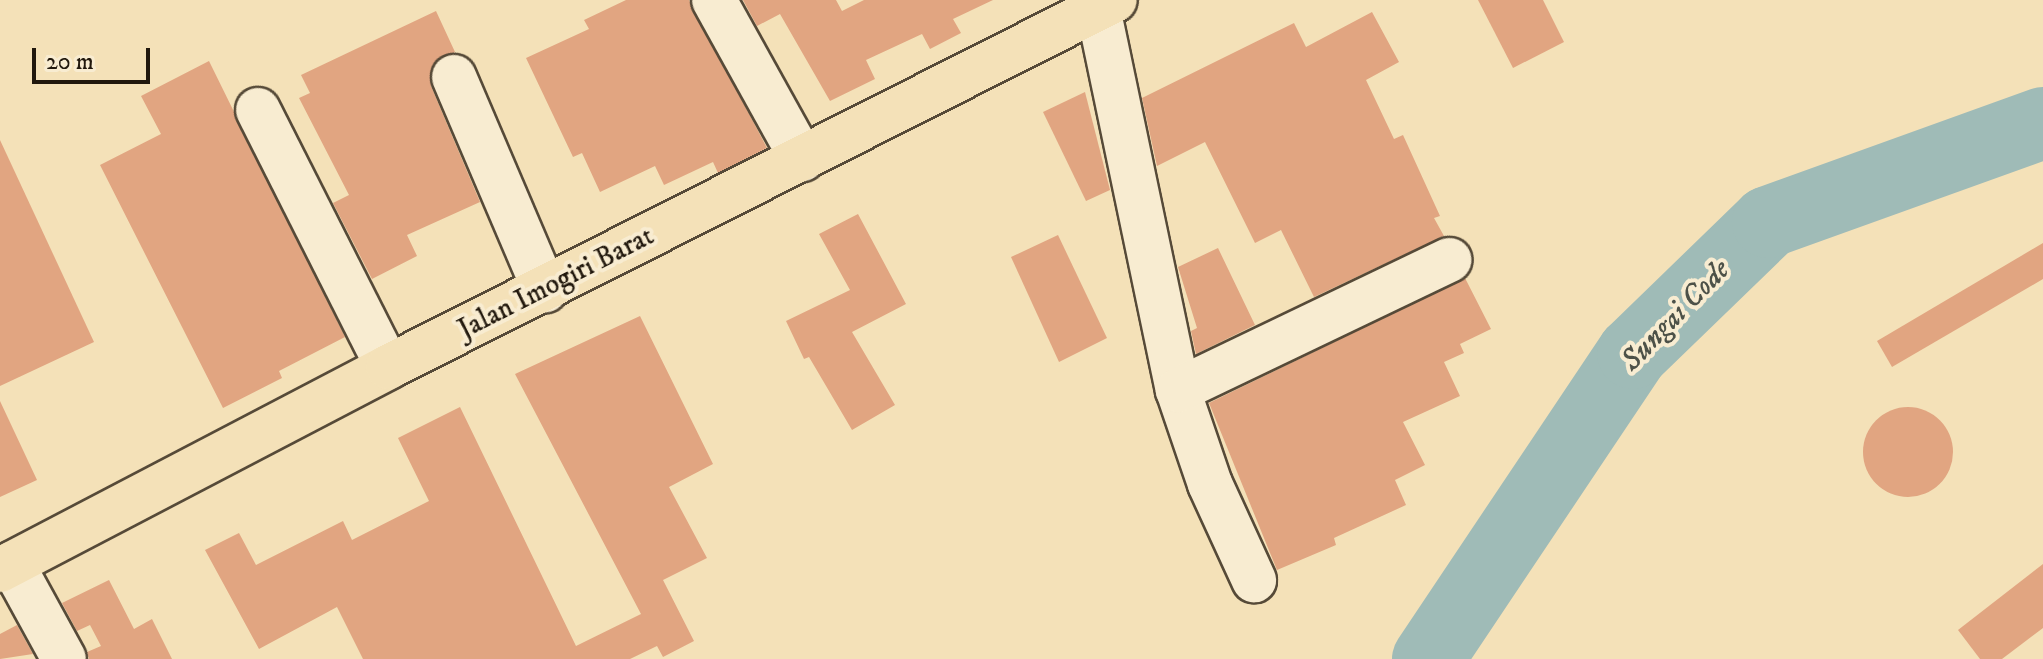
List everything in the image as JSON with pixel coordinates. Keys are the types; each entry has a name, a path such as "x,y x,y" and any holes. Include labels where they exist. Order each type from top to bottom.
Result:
{"main road":[{"name":"Jalan Imogiri Barat","path":"6,567 388,367 1106,4"}],"street":[{"path":"714,0 802,159"},
{"path":"1106,4 1178,390 1210,484 1254,580"},
{"path":"454,77 545,290"},
{"path":"258,110 388,367"},
{"path":"1178,390 1449,260"},
{"path":"6,567 64,659"}],"building":[{"path":"626,0 689,0 767,148 718,173 713,162 664,185 655,166 600,192 582,153 573,157 526,58 589,29 584,20"},
{"path":"743,0 836,0 842,11 864,0 993,0 953,19 961,33 930,49 922,34 866,60 875,79 830,101 780,14 757,26"},
{"path":"1478,0 1543,0 1564,42 1513,68"},
{"path":"436,11 455,52 434,63 431,86 480,202 407,235 417,256 372,279 333,203 349,195 299,98 310,93 301,75"},
{"path":"1372,12 1399,62 1366,80 1394,139 1403,135 1440,216 1434,218 1444,236 1314,297 1281,230 1255,243 1205,142 1157,166 1142,98 1294,23 1306,47"},
{"path":"209,61 345,337 279,371 282,378 223,408 100,165 161,134 141,96"},
{"path":"1085,92 1110,190 1086,201 1043,112"},
{"path":"0,140 94,342 0,386"},
{"path":"858,214 906,304 852,332 895,405 852,430 809,357 804,359 786,321 850,290 819,234"},
{"path":"1058,235 1107,338 1059,362 1011,257"},
{"path":"2043,243 2043,279 1892,367 1877,341"},
{"path":"1218,248 1255,325 1196,354 1191,331 1197,328 1178,267"},
{"path":"1465,278 1491,329 1460,344 1464,353 1444,362 1460,396 1403,422 1425,465 1395,480 1406,505 1334,538 1336,545 1277,570 1209,403"},
{"path":"640,316 713,464 669,487 707,558 663,580 694,641 663,657 657,646 630,659 363,659 337,607 259,649 205,550 239,533 256,565 343,521 352,540 429,501 398,438 460,407 576,646 641,614 515,374"},
{"path":"0,401 37,480 0,497"},
{"path":"1908,407 1925,410 1940,420 1950,435 1953,452 1950,469 1940,484 1925,494 1908,497 1891,494 1876,484 1866,469 1863,452 1866,435 1876,420 1891,410"},
{"path":"2043,564 2043,628 2002,659 1980,659 1958,630"},
{"path":"109,580 134,629 152,619 172,659 89,659 87,652 101,646 90,625 77,631 62,603"},
{"path":"17,625 33,654 0,659 0,634"}],"waterway":[{"name":"Sungai Code","path":"1428,659 1633,353 1768,222 2043,123"}]}
